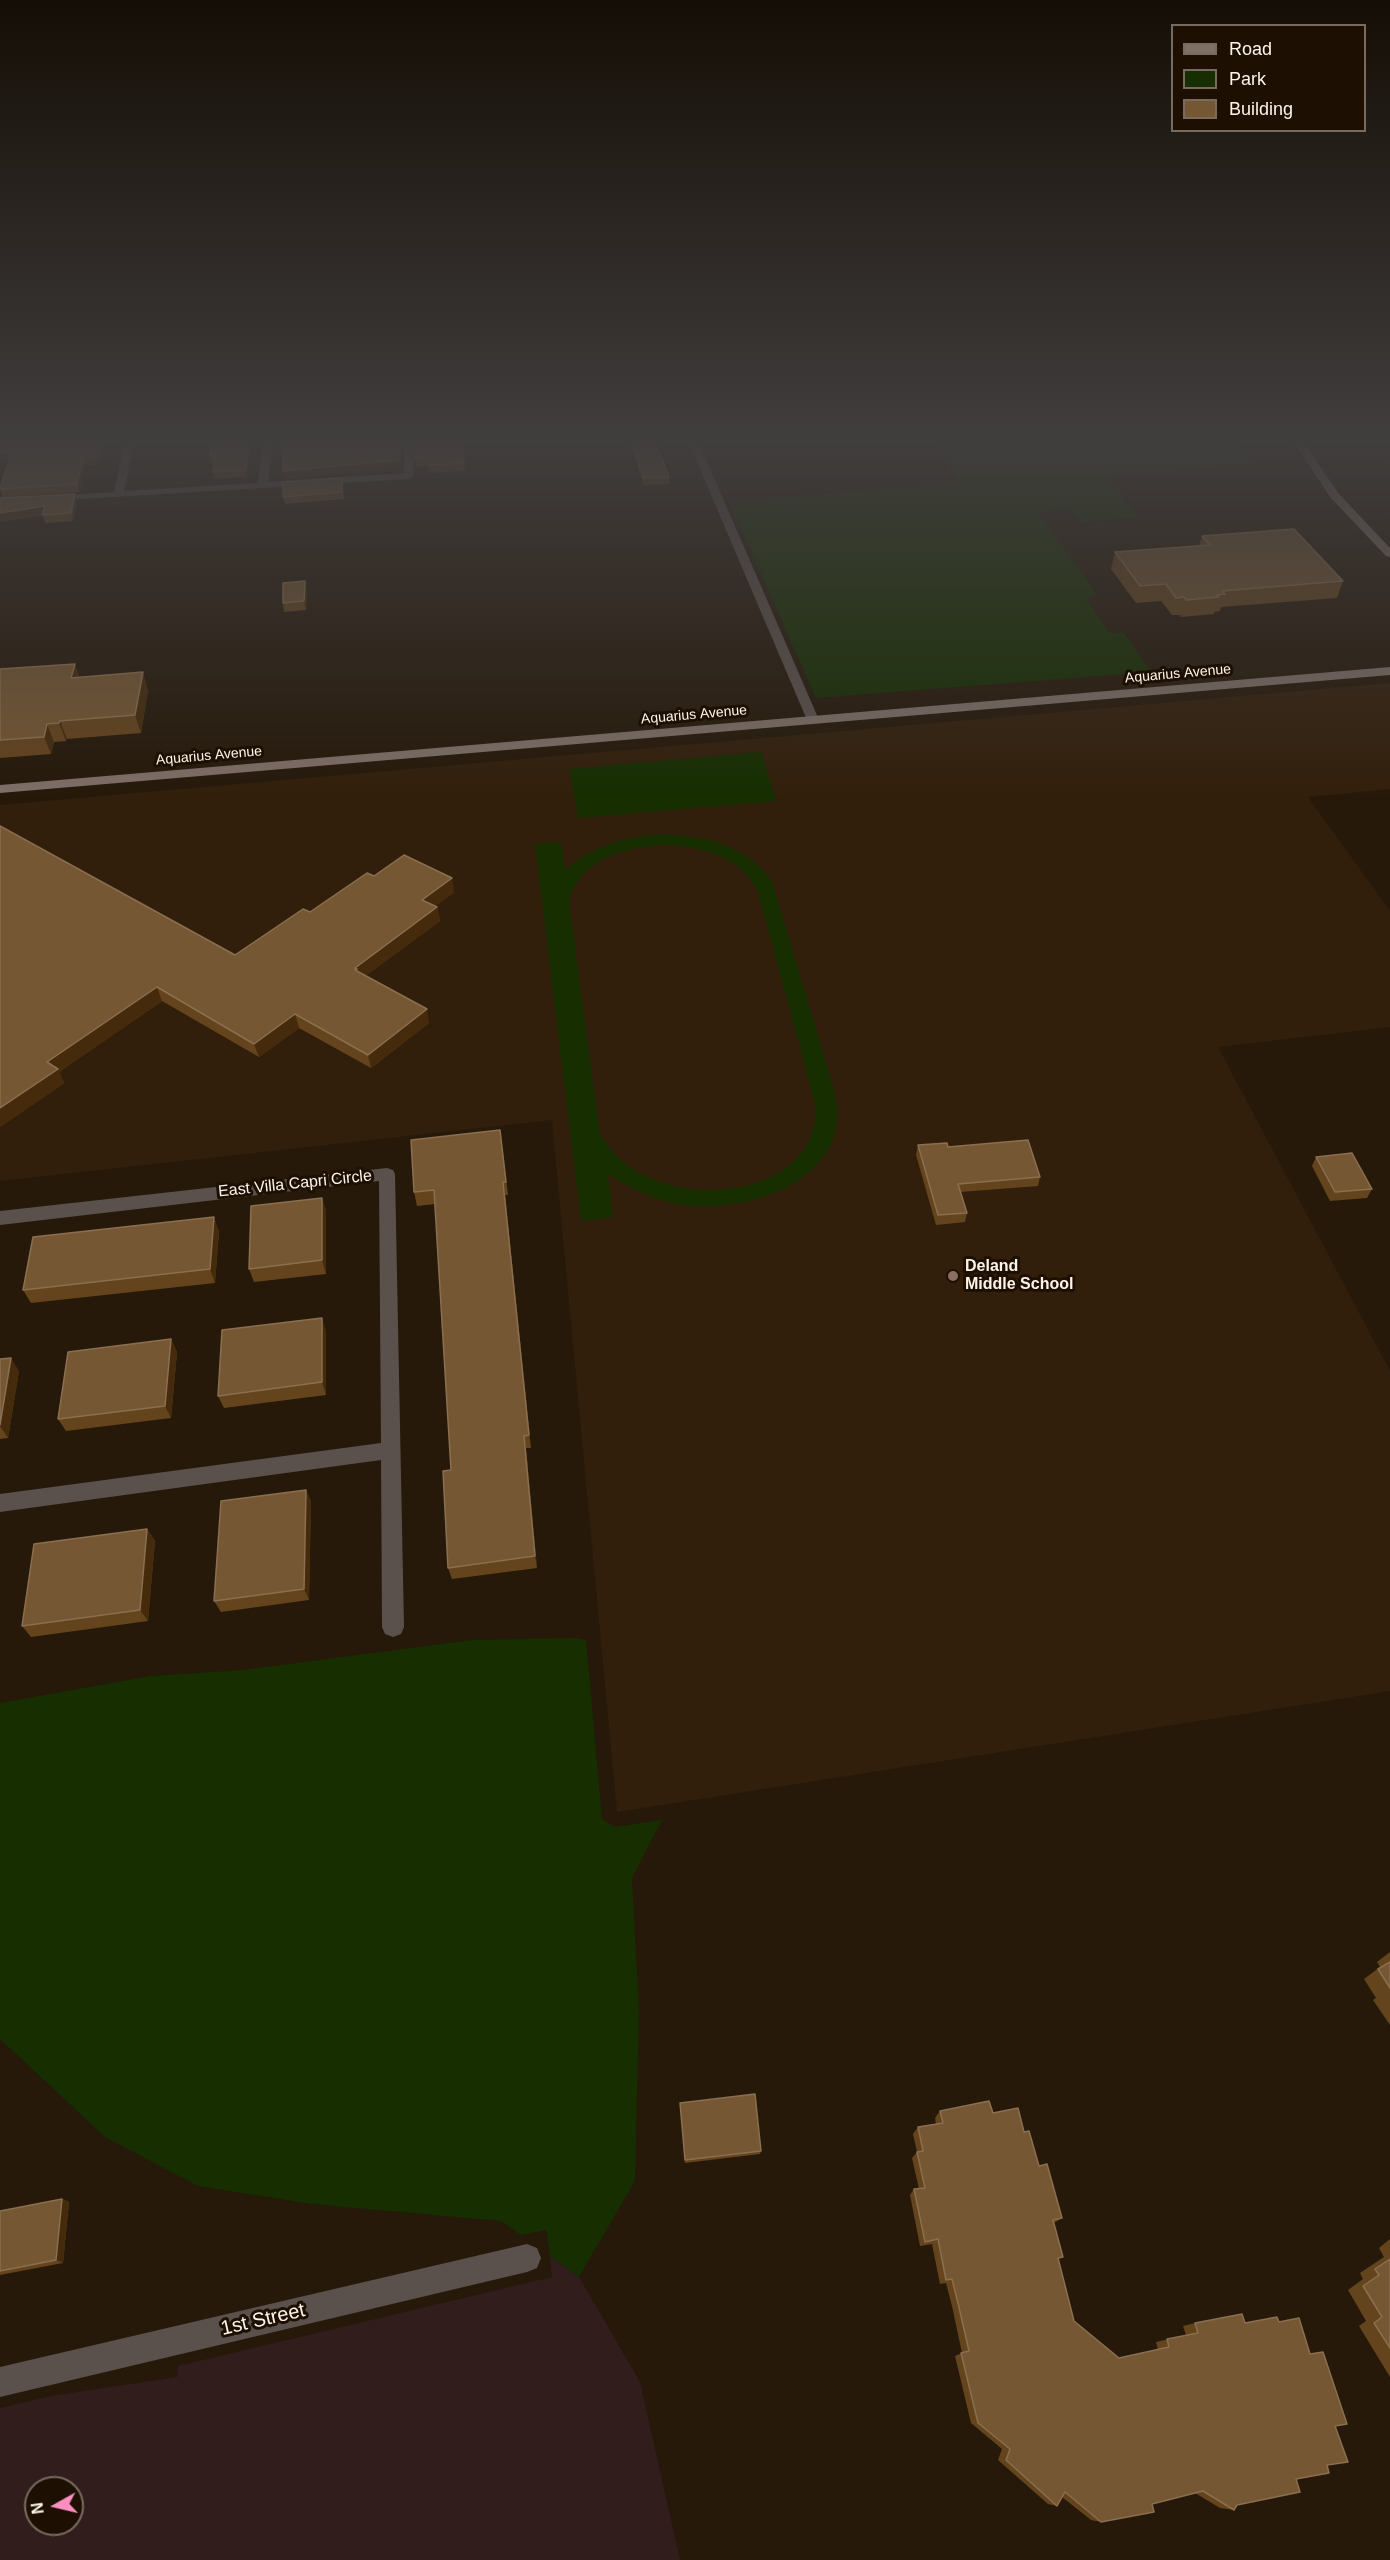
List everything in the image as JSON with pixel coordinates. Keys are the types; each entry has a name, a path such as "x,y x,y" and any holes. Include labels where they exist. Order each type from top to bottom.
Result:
{"street":[{"path":"745,562 813,720"},
{"name":"Aquarius Avenue","path":"0,789 1390,671"},
{"name":"East Villa Capri Circle","path":"0,1218 387,1174 393,1627"},
{"path":"0,1503 391,1450"},
{"name":"1st Street","path":"0,2382 527,2258"}],"shaded area":[{"name":"Deland Middle School","path":"1390,683 1390,789 1308,797 1390,911 1390,1027 1218,1047 1390,1371 1390,1691 617,1812 552,1120 0,1181 0,805"},
{"path":"550,2256 579,2277 640,2382 680,2560 0,2560 0,2408 51,2396 177,2377 178,2366 552,2277"}],"green space":[{"path":"756,562 1074,562 1097,594 1087,600 1109,632 1124,633 1151,672 816,698"},
{"path":"761,752 777,801 578,818 569,769"},
{"path":"645,835 674,835 721,844 749,858 772,881 835,1093 837,1123 829,1148 814,1168 792,1184 766,1196 739,1203 711,1206 684,1205 644,1194 608,1174 613,1217 581,1221 535,844 561,842 565,870 586,855 608,844","holes":["666,845 693,848 719,856 742,870 751,880 758,892 813,1096 812,1132 796,1160 768,1178 732,1188 693,1189 656,1180 623,1162 600,1133 569,902 574,887 594,865 621,852"]},
{"path":"576,1638 586,1640 602,1819 614,1827 662,1820 632,1878 639,2010 635,2181 579,2277 550,2256 546,2230 521,2235 501,2221 312,2204 198,2186 105,2137 0,2039 0,1703 151,1676 243,1670 472,1640"}],"building":[{"path":"1123,562 1326,562 1343,581 1222,591 1225,594 1217,595 1219,597 1186,600 1184,597 1176,598 1166,584 1140,586"},
{"path":"305,581 304,601 283,603 283,583"},
{"path":"75,664 71,678 143,672 135,715 60,721 47,724 44,737 0,740 0,669"},
{"path":"0,826 235,955 303,909 310,912 367,873 374,876 404,855 452,878 422,900 437,907 355,970 427,1009 368,1055 295,1014 254,1044 157,987 47,1062 58,1069 0,1108"},
{"path":"500,1130 506,1182 503,1182 529,1435 524,1436 535,1556 448,1568 443,1471 451,1470 434,1190 414,1192 411,1140"},
{"path":"1028,1140 1040,1177 958,1184 967,1213 938,1215 918,1145 947,1143 948,1147"},
{"path":"1352,1153 1372,1189 1335,1192 1316,1157"},
{"path":"322,1198 322,1260 249,1269 251,1206"},
{"path":"214,1217 210,1269 23,1290 33,1237"},
{"path":"322,1318 322,1382 218,1396 222,1330"},
{"path":"171,1339 165,1406 58,1419 68,1352"},
{"path":"11,1358 0,1425 0,1359"},
{"path":"306,1490 304,1589 214,1601 221,1501"},
{"path":"147,1529 140,1610 22,1626 34,1544"},
{"path":"1390,1962 1390,1988 1378,1969"},
{"path":"755,2094 761,2151 685,2160 680,2103"},
{"path":"989,2101 993,2113 1018,2108 1024,2132 1029,2131 1039,2166 1047,2164 1062,2218 1053,2220 1063,2257 1058,2258 1074,2321 1119,2358 1169,2347 1167,2339 1198,2333 1195,2323 1242,2314 1245,2323 1277,2317 1279,2322 1299,2318 1310,2354 1323,2352 1347,2424 1335,2426 1348,2462 1327,2465 1329,2473 1296,2479 1300,2492 1237,2505 1234,2510 1203,2491 1152,2504 1154,2512 1101,2522 1065,2492 1057,2506 1006,2460 1010,2449 978,2423 961,2353 969,2351 952,2279 946,2280 938,2239 925,2242 914,2189 925,2188 917,2152 923,2151 918,2127 943,2123 940,2111"},
{"path":"62,2199 56,2260 0,2271 0,2211"},
{"path":"1390,2259 1390,2348 1374,2323 1382,2317 1363,2286 1379,2275 1375,2269"}],"place":[{"name":"Deland Middle School","path":"953,1276"}]}
